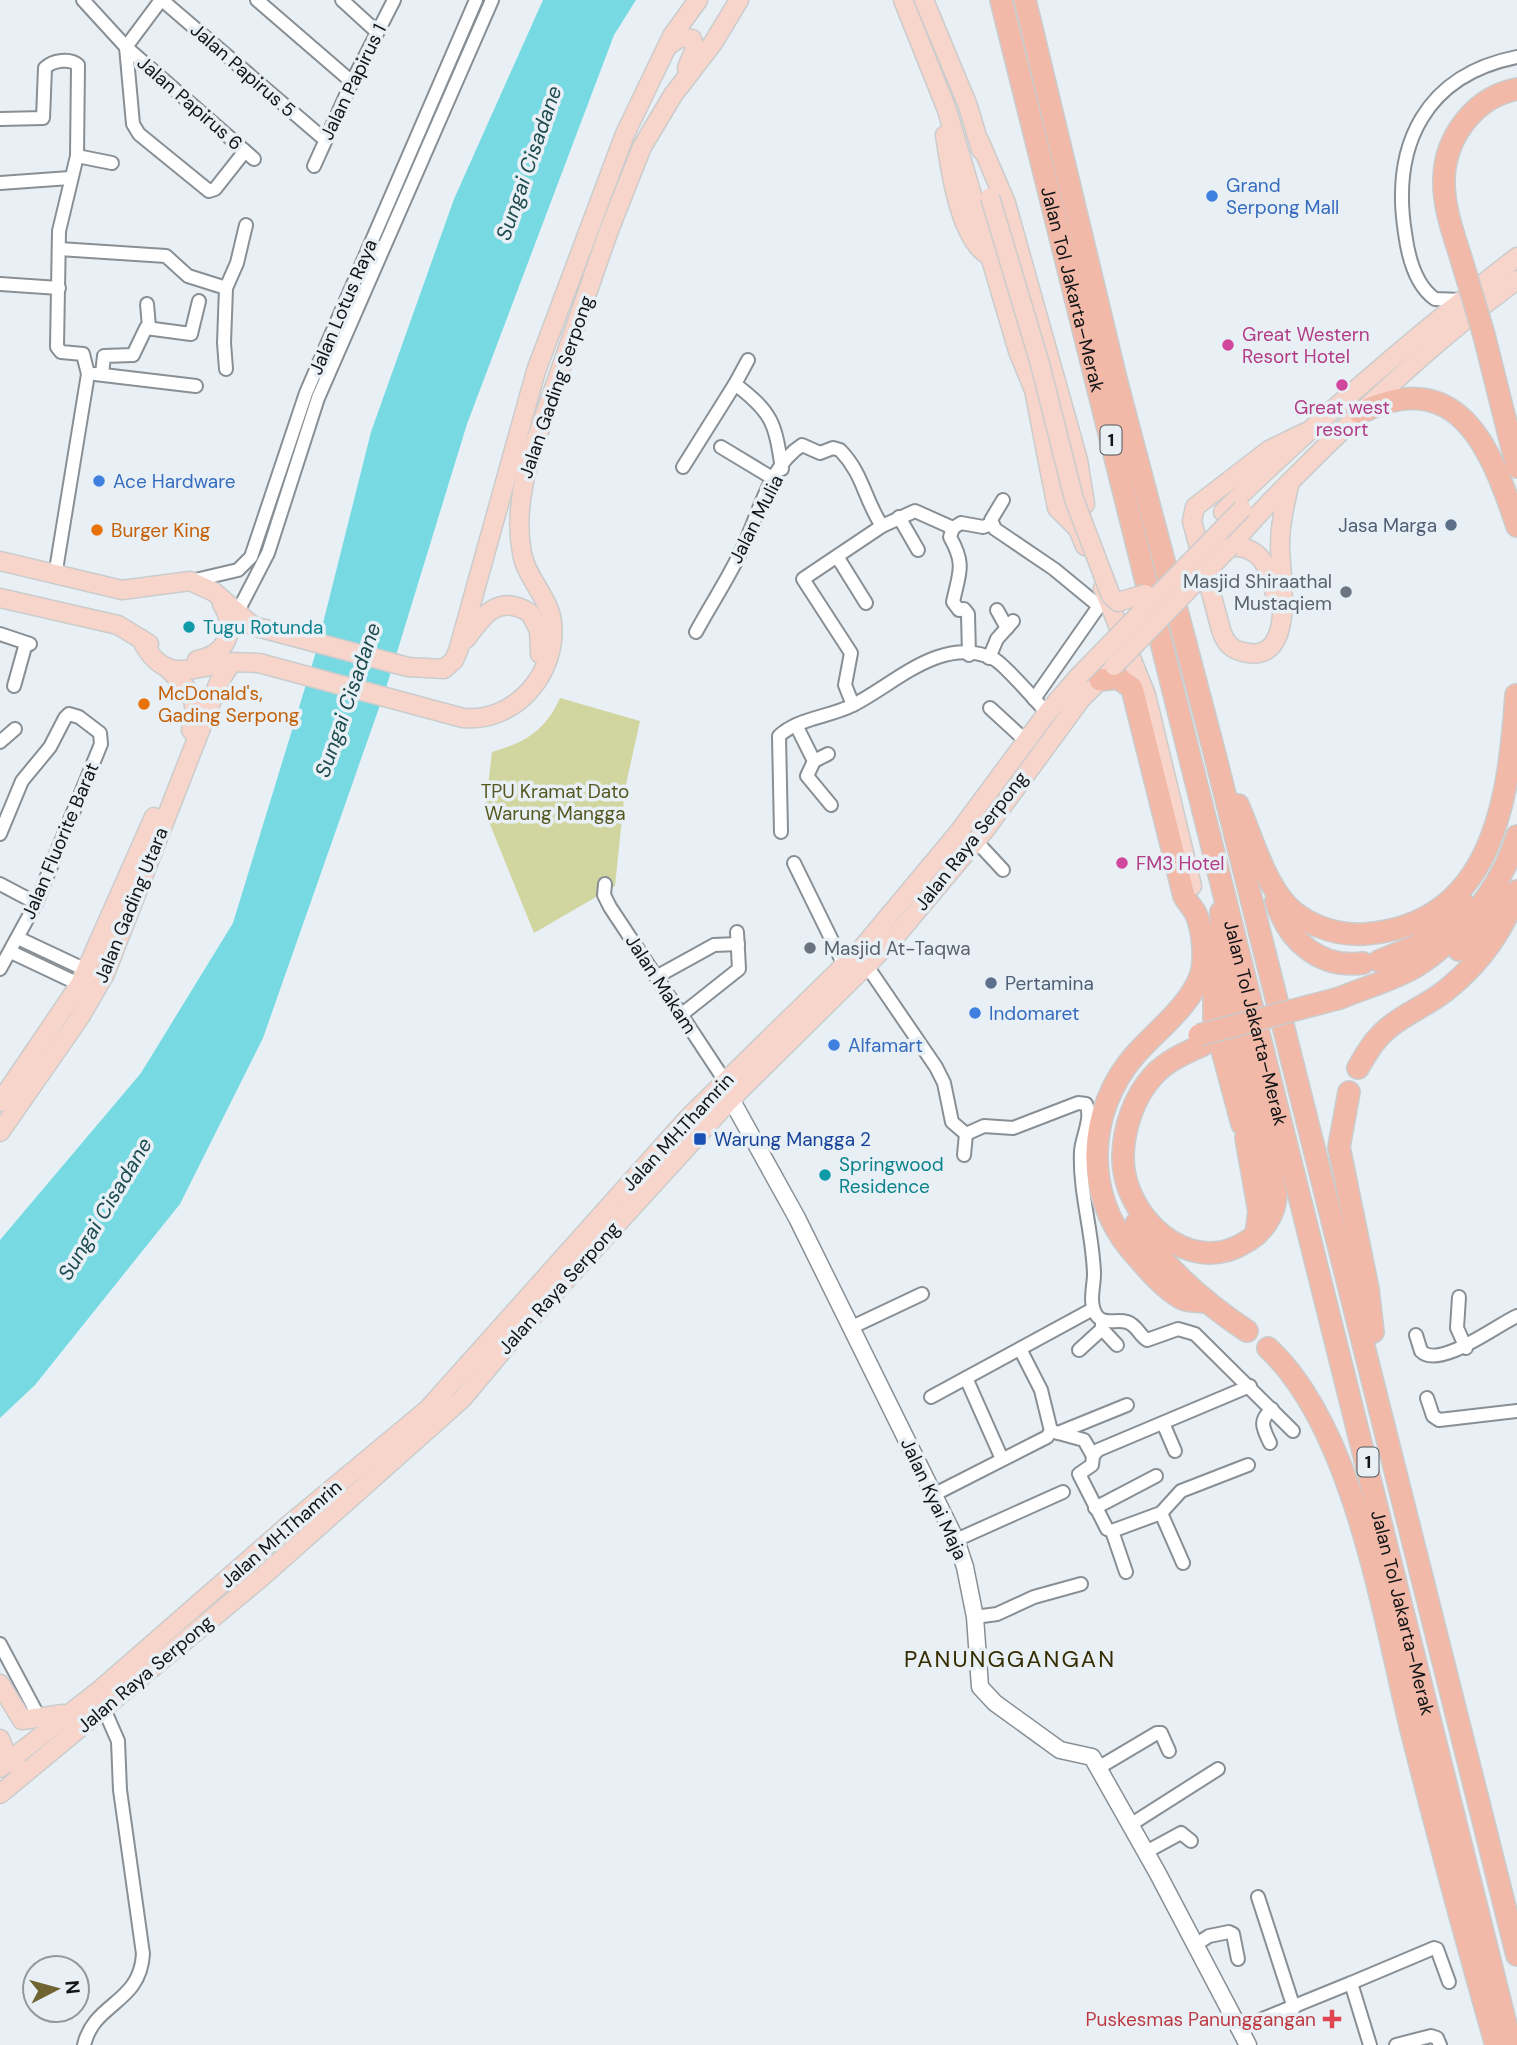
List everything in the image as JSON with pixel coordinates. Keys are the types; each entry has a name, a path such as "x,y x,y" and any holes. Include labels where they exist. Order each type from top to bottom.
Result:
{"highway":[{"name":"Jalan Tol Jakarta–Merak","path":"1001,0 1511,2045"},
{"name":"Jalan Tol Jakarta–Merak","path":"1025,0 1117,383 1214,751 1517,1955"},
{"path":"1517,89 1494,96 1464,122 1446,161 1444,193 1517,417"},
{"path":"1465,255 1454,194 1457,156 1479,121 1501,105 1517,100"},
{"path":"1488,332 1517,467"},
{"path":"1360,413 1386,400 1434,401 1453,409 1470,424 1488,450 1517,526"},
{"path":"1089,675 1118,678 1132,688 1184,896 1196,914 1203,959 1199,978 1182,1005 1133,1057 1105,1106 1096,1145 1105,1210 1120,1237 1146,1267 1182,1299 1207,1302"},
{"path":"1214,751 1279,896 1296,914 1310,923 1335,931 1379,933 1405,927 1433,912 1460,891 1474,873 1494,835 1509,778 1517,695"},
{"path":"1267,873 1279,909 1304,948 1324,961 1371,962 1418,945 1464,901 1485,878 1517,812"},
{"path":"1341,1004 1413,968 1451,940 1499,876 1517,836"},
{"path":"1247,1331 1207,1302 1144,1237 1117,1188 1112,1159 1115,1122 1126,1094 1147,1066 1171,1047 1410,985 1438,968 1485,923 1517,866"},
{"path":"1201,1040 1154,1074 1137,1097 1128,1122 1123,1157 1128,1184 1153,1229 1172,1244 1191,1252 1217,1254 1242,1245 1256,1235 1273,1213 1276,1195 1221,947 1221,879"},
{"path":"1358,1068 1371,1046 1389,1026 1449,988 1477,961 1494,937 1517,891"},
{"path":"1224,964 1214,994 1214,1020 1244,1131 1259,1211 1256,1235"},
{"path":"1349,1093 1339,1147 1368,1289 1380,1404"},
{"path":"1268,1348 1293,1374 1333,1442 1373,1574 1437,1829 1496,2045"}],"main road":[{"path":"699,0 694,21 700,32 712,30 735,6"},
{"name":"Jalan Gading Serpong","path":"458,651 537,371 625,134 668,46 699,0"},
{"path":"903,0 947,110 993,258 1018,351 1034,390 1057,508 1078,529 1146,695 1194,893 1196,914"},
{"path":"924,0 1006,203 1053,364 1078,460 1085,504 1074,511 1064,510 1051,484"},
{"name":"Jalan Gading Serpong","path":"166,667 195,671 229,662 259,663 463,718 495,716 514,707 546,662 552,622 522,555 520,531 523,484 608,233 642,147 673,95 735,6"},
{"path":"668,46 685,37 692,39 695,48 673,95"},
{"path":"979,140 990,197 1040,364 1074,499 1111,596 1118,602 1144,594"},
{"path":"1089,675 1243,513 1275,474 1279,460 1306,432 1517,257"},
{"path":"1089,675 1088,649 1144,594 1243,513 1268,501 1446,333 1517,280"},
{"path":"1290,482 1280,545 1282,627 1268,647 1248,653 1231,646 1221,630 1205,580 1192,521 1195,508 1269,450 1306,432"},
{"path":"1089,675 1230,547 1243,513"},
{"path":"1221,630 1234,641 1255,642 1271,626 1276,610 1266,563 1250,549 1230,547"},
{"path":"0,561 122,590 191,581 217,595 253,626 408,667 444,669 454,660 488,610 498,606 521,607 530,612 538,630 539,675"},
{"path":"0,598 118,625 178,660 213,656 226,643 230,632 228,614 217,595"},
{"name":"Jalan Gading Utara","path":"0,1102 92,981 196,717 193,695 166,667 149,655 141,639"},
{"name":"Jalan Gading Utara","path":"0,1132 92,981 229,662"},
{"name":"Jalan Raya Serpong","path":"1023,748 1054,719 1060,698 1089,675"},
{"name":"Jalan Raya Serpong","path":"0,1794 104,1709 433,1427 462,1399 620,1207 731,1099 818,1002 867,967 939,888 976,841 1054,719 1089,675"},
{"name":"Jalan MH.Thamrin","path":"5,1764 101,1689 428,1409 620,1207 725,1082 818,1002 844,965 942,852 1023,748"},
{"name":"Jalan Kyai Maja","path":"731,1099 797,1218 956,1540 965,1567 975,1616 979,1682 985,1694 1034,1733 1060,1750 1087,1754 1098,1768"},
{"path":"0,1684 19,1718 40,1719 67,1713"},
{"path":"0,1739 5,1764 34,1766"},
{"path":"1098,1768 1146,1852 1248,2045"}],"street":[{"name":"Jalan Papirus 6","path":"83,0 126,47 250,155 215,189 209,191 139,134 133,124 126,47"},
{"path":"126,47 162,0"},
{"name":"Jalan Papirus 5","path":"162,0 324,139"},
{"path":"257,0 352,82"},
{"path":"342,0 377,32"},
{"name":"Jalan Papirus 1","path":"314,166 324,139 394,0"},
{"name":"Jalan Lotus Raya","path":"251,557 306,393 476,0"},
{"name":"Jalan Lotus Raya","path":"237,613 261,567 318,398 492,0"},
{"path":"1462,300 1435,299 1420,285 1406,240 1401,175 1413,136 1443,91 1469,71 1517,57"},
{"path":"0,119 43,118 45,68 53,62 75,62 79,70 77,156 60,231 58,349 83,354 88,374 55,576"},
{"path":"77,156 112,163"},
{"path":"0,183 70,178"},
{"path":"226,369 223,343 226,288 237,263 246,225"},
{"path":"59,249 166,256 192,278 226,288"},
{"path":"0,284 59,288"},
{"path":"102,374 104,356 133,355 144,331 149,327 191,334 200,300"},
{"path":"146,304 149,327"},
{"path":"683,467 748,360"},
{"path":"88,374 196,386"},
{"path":"721,447 778,474 775,426 753,398 734,384"},
{"name":"Jalan Mulia","path":"696,632 743,548 778,474 802,445 820,453 835,448 840,450 862,478 872,508 882,526"},
{"path":"992,524 991,520 1003,500"},
{"path":"853,705 845,685 851,653 803,579 899,517 918,511 953,528"},
{"path":"899,517 918,550"},
{"path":"969,655 968,614 964,609 959,610 953,602 961,574 960,556 950,537 953,528 961,523 983,527 992,524"},
{"path":"992,524 1054,569 1099,607 1034,699"},
{"path":"191,581 238,570 251,557 261,567"},
{"path":"838,558 866,603"},
{"path":"989,658 997,639 1010,625 997,610"},
{"path":"0,635 28,644 14,686"},
{"path":"781,832 779,736 796,725 853,705 937,656 969,655 997,661 1054,719"},
{"path":"990,708 1023,748"},
{"name":"Jalan Fluorite Barat","path":"0,834 22,781 50,747 65,718 69,714 79,717 100,733 101,744 36,903 0,969"},
{"path":"796,725 814,761"},
{"path":"0,742 15,729"},
{"path":"828,754 814,761 807,776 831,805"},
{"path":"976,841 1003,870"},
{"path":"794,863 844,965"},
{"path":"0,884 36,903"},
{"name":"Jalan Makam","path":"605,884 604,895 610,907 725,1082"},
{"path":"18,938 92,981"},
{"path":"656,977 714,945 738,938 737,971 681,1015"},
{"path":"11,952 92,981"},
{"path":"867,967 936,1067 944,1083 952,1122 966,1134"},
{"path":"966,1134 984,1126 1013,1128 1078,1103 1088,1107 1081,1175 1092,1256 1093,1309 1117,1345"},
{"path":"964,1155 966,1134"},
{"path":"850,1328 922,1294"},
{"path":"1459,1297 1457,1328 1466,1348"},
{"path":"931,1397 1093,1309"},
{"path":"1416,1335 1424,1355 1466,1348 1517,1315"},
{"path":"1079,1350 1102,1325 1132,1324 1147,1340 1178,1329 1195,1334 1293,1431"},
{"path":"1020,1349 1041,1390 1055,1432"},
{"path":"966,1378 1002,1459"},
{"path":"1248,1465 1181,1491 1161,1513 1112,1531 1107,1530 1079,1476 1092,1465 1093,1456 1098,1450 1250,1386"},
{"path":"1427,1398 1435,1419 1517,1410"},
{"path":"933,1495 1055,1432 1127,1405"},
{"path":"1270,1443 1261,1423 1262,1417 1272,1409"},
{"path":"1163,1423 1175,1451"},
{"path":"1055,1432 1084,1440 1093,1456"},
{"path":"1095,1508 1156,1476"},
{"path":"956,1540 1063,1492"},
{"path":"1161,1513 1183,1563"},
{"path":"1112,1531 1126,1572"},
{"path":"975,1616 998,1614 1034,1597 1081,1584"},
{"path":"0,1644 40,1719"},
{"path":"84,2045 93,2023 135,1985 142,1974 143,1954 120,1790 118,1741 104,1709"},
{"path":"1098,1768 1157,1733 1161,1733 1169,1751"},
{"path":"1130,1825 1218,1769"},
{"path":"1146,1852 1181,1833 1191,1841"},
{"path":"1258,1897 1294,2008"},
{"path":"1195,1945 1209,1936 1229,1932 1233,1934 1238,1959"},
{"path":"1238,2029 1434,1948 1437,1949 1449,1982"},
{"path":"1351,1983 1370,2045"},
{"path":"1396,2045 1432,2036 1437,2038 1440,2045"}],"green space":[{"name":"TPU Kramat Dato Warung Mangga","path":"560,698 640,721 625,789 615,886 534,933 485,812 492,752 533,734 548,719"}],"water":[{"name":"Sungai Cisadane","path":"543,0 636,0 614,35 467,424 386,688 263,1038 180,1204 35,1385 0,1418 0,1240 141,1073 233,923 315,655 371,432 454,199"}],"place":[{"name":"Grand Serpong Mall","path":"1212,196"},
{"name":"Great Western Resort Hotel","path":"1228,345"},
{"name":"Great west resort","path":"1342,385"},
{"name":"Ace Hardware","path":"99,481"},
{"name":"Jasa Marga","path":"1451,525"},
{"name":"Burger King","path":"97,530"},
{"name":"Masjid Shiraathal Mustaqiem","path":"1346,592"},
{"name":"Tugu Rotunda","path":"189,627"},
{"name":"McDonald's, Gading Serpong","path":"144,704"},
{"name":"FM3 Hotel","path":"1122,863"},
{"name":"Masjid At-Taqwa","path":"810,948"},
{"name":"Pertamina","path":"991,983"},
{"name":"Indomaret","path":"975,1013"},
{"name":"Alfamart","path":"834,1045"},
{"name":"Warung Mangga 2","path":"700,1139"},
{"name":"Springwood Residence","path":"825,1175"},
{"name":"Puskesmas Panunggangan","path":"1332,2019"}],"district":[{"name":"PANUNGGANGAN","path":"1010,1659"}]}
